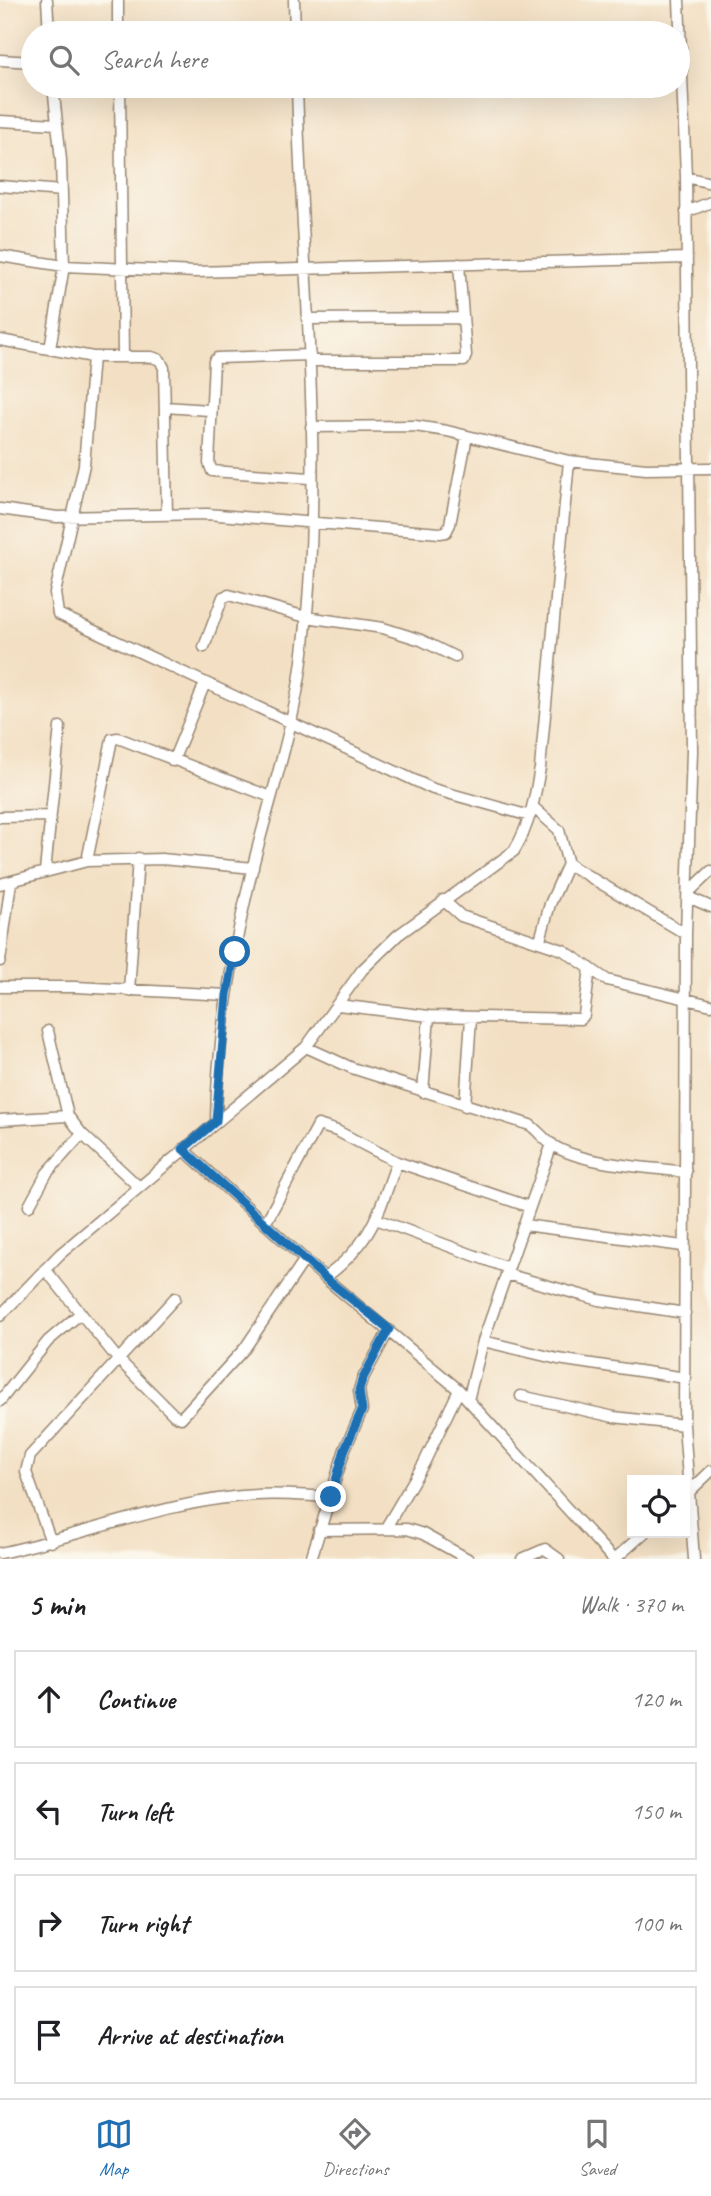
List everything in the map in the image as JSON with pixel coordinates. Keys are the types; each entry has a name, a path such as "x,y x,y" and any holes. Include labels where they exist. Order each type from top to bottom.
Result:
{"street":[{"path":"47,0 48,21"},
{"path":"118,0 118,21"},
{"path":"295,0 295,21"},
{"path":"679,0 680,21"},
{"path":"0,60 21,61"},
{"path":"50,349 64,266 62,191 54,98"},
{"path":"120,98 123,357"},
{"path":"216,1121 227,995 253,868 292,724 306,617 311,521 310,358 298,98"},
{"path":"683,98 692,751 686,934 686,1172 683,1246 686,1475"},
{"path":"0,121 57,124"},
{"path":"686,177 711,183"},
{"path":"0,186 62,191"},
{"path":"686,212 711,202"},
{"path":"0,256 64,266 123,271 196,272 687,258"},
{"path":"310,478 212,471 209,467 209,410 212,366 217,358 464,361 466,355 459,264"},
{"path":"307,319 462,318"},
{"path":"0,340 93,357 160,360 164,368 167,515"},
{"path":"93,357 86,446 55,593 58,614 433,789 531,812 559,830 568,864 550,904 540,940"},
{"path":"165,407 209,410"},
{"path":"311,427 415,426 569,460 646,469 711,468"},
{"path":"0,509 57,517 207,514 446,532 467,436"},
{"path":"0,1315 45,1269 138,1186 306,1048 362,970 389,944 443,900 514,851 531,812 548,695 569,460"},
{"path":"204,647 225,595 306,617 383,628 421,640 455,657"},
{"path":"173,761 205,683"},
{"path":"45,871 61,727"},
{"path":"87,861 112,739 118,738 271,797"},
{"path":"0,817 49,816"},
{"path":"0,961 5,883 87,861 138,858 253,868"},
{"path":"129,990 138,858"},
{"path":"568,864 686,934"},
{"path":"688,895 711,871"},
{"path":"688,895 711,907"},
{"path":"443,900 461,916 540,940 563,950 607,980 711,1005"},
{"path":"338,1005 429,1016 581,1019 584,1016 590,968"},
{"path":"0,986 227,995"},
{"path":"423,1092 429,1016"},
{"path":"465,1106 471,1018"},
{"path":"48,1031 68,1116 82,1134 138,1186"},
{"path":"306,1048 352,1068 530,1125 552,1144 588,1157 686,1172"},
{"path":"0,1120 68,1116"},
{"path":"265,1224 318,1125 337,1131 397,1161 530,1207"},
{"path":"29,1206 47,1173 82,1134"},
{"path":"468,1401 484,1341 552,1144"},
{"path":"183,1149 325,1278 459,1390 614,1559 638,1538"},
{"path":"325,1278 352,1258 376,1219 397,1161"},
{"path":"376,1219 507,1271 599,1300 685,1313"},
{"path":"524,1225 683,1246"},
{"path":"45,1269 117,1358 174,1415 181,1418 245,1348 305,1259"},
{"path":"51,1542 26,1472 27,1462 117,1358 175,1298"},
{"path":"0,1401 48,1341 81,1312"},
{"path":"311,1559 345,1449 362,1410 359,1390 362,1380 389,1329"},
{"path":"484,1341 558,1359 686,1378"},
{"path":"385,1529 424,1462 459,1390"},
{"path":"521,1396 614,1417 684,1425"},
{"path":"690,1491 711,1471"},
{"path":"0,1553 177,1508 232,1498 256,1495 331,1497"},
{"path":"690,1522 694,1559"},
{"path":"319,1530 415,1531 468,1559"},
{"path":"522,1559 545,1549 559,1559"}],"route":[{"path":"235,952 227,995 216,1121 183,1149 325,1278 389,1329 362,1380 359,1390 362,1410 345,1449 331,1497"}]}
